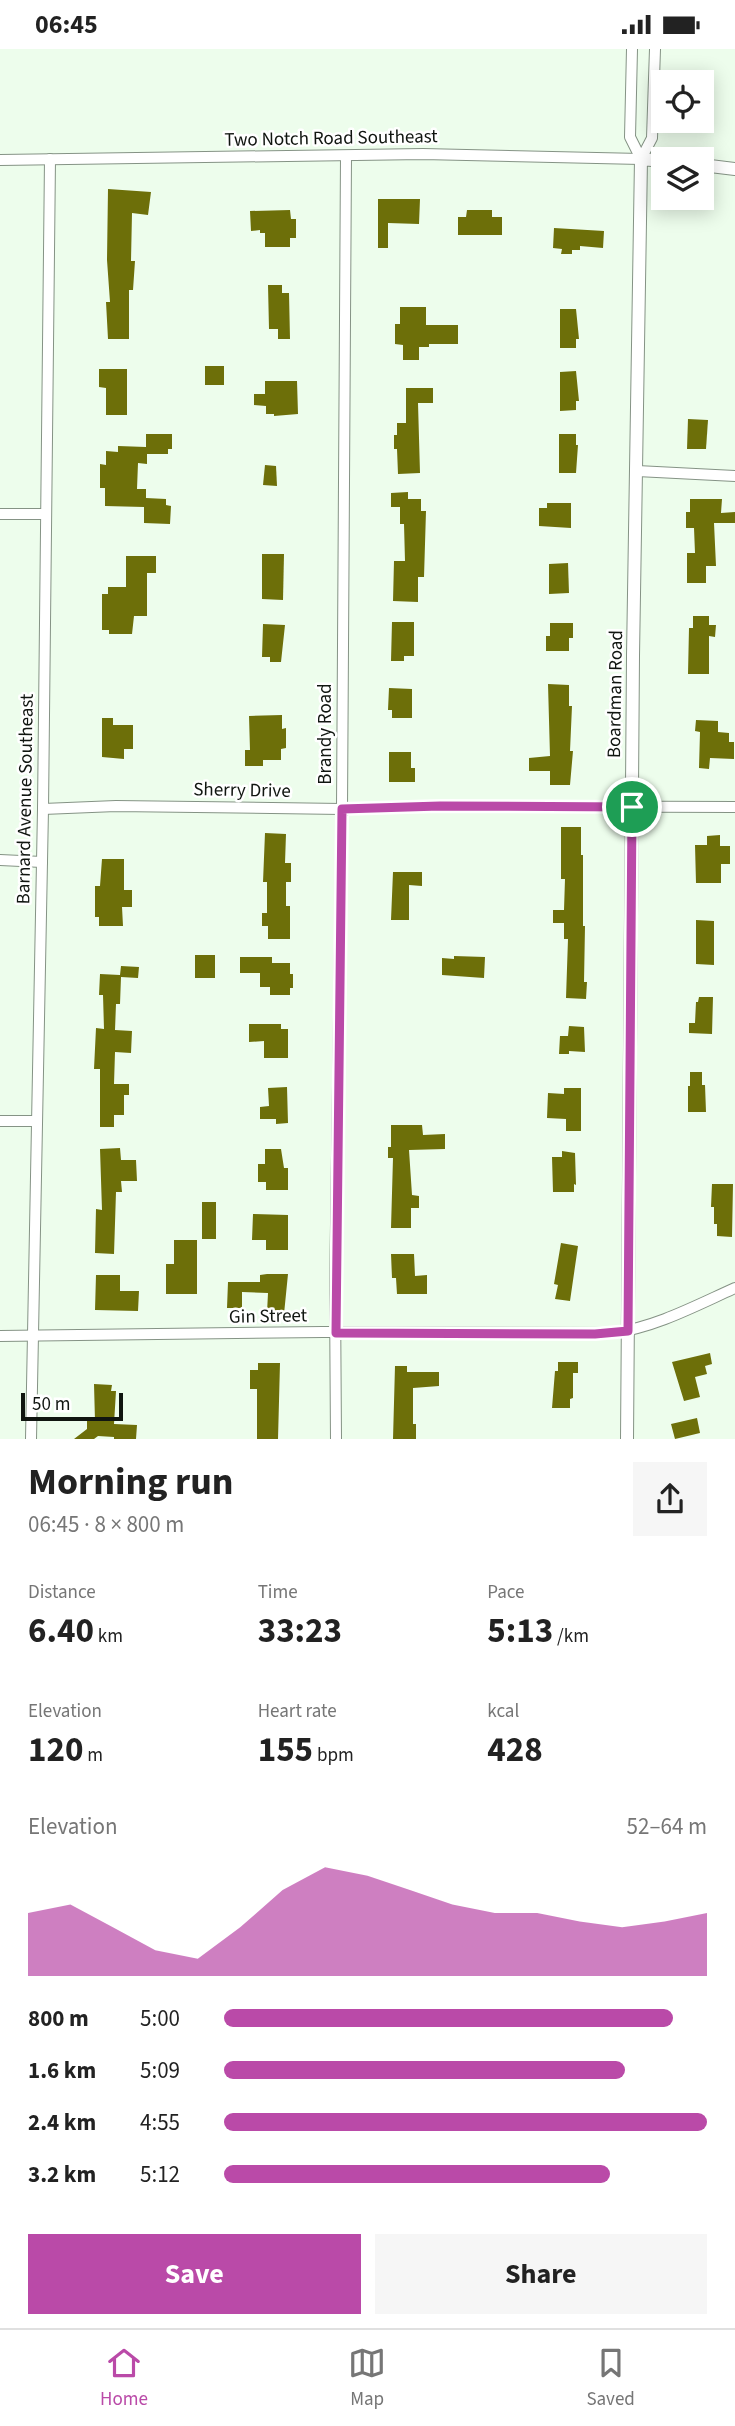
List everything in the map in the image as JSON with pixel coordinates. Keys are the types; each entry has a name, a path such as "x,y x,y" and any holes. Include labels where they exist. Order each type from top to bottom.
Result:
{"street":[{"name":"Boardman Road","path":"632,49 630,137 641,159"},
{"name":"Boardman Road","path":"627,1439 636,422 641,159 652,138 655,49"},
{"name":"Two Notch Road Southeast","path":"0,160 423,154 651,160"},
{"name":"Brandy Road","path":"336,1439 346,156"},
{"name":"Barnard Avenue Southeast","path":"31,1439 43,810 50,159"},
{"path":"714,166 735,169"},
{"path":"637,471 735,476"},
{"path":"0,514 45,515"},
{"name":"Sherry Drive","path":"43,810 116,806 342,809 440,806 735,807"},
{"path":"0,860 42,862"},
{"path":"0,1121 37,1121"},
{"name":"Gin Street","path":"0,1336 595,1334 628,1331 664,1320 735,1288"}],"building":[{"path":"108,189 151,192 148,215 132,213 131,261 135,261 133,290 129,290 129,339 108,339"},
{"path":"378,199 420,199 419,224 388,223 388,248 378,248"},
{"path":"290,210 291,219 296,219 296,238 290,238 290,247 265,247 265,233 260,233 260,230 251,231 250,211"},
{"path":"467,210 492,210 492,217 502,217 502,235 458,235 458,217 466,217"},
{"path":"554,228 604,231 603,248 580,246 580,250 572,250 572,254 561,254 562,249 553,248"},
{"path":"268,285 282,285 282,293 289,293 290,339 278,339 278,329 269,329"},
{"path":"400,307 426,307 426,325 458,325 458,344 429,344 429,347 419,347 419,360 403,360 403,345 395,344 395,324 400,324"},
{"path":"560,309 576,309 579,339 576,339 576,348 560,348"},
{"path":"205,366 224,366 224,385 205,385"},
{"path":"99,369 127,369 127,415 106,415 106,388 99,387"},
{"path":"576,371 579,401 576,401 576,410 560,411 560,372"},
{"path":"265,381 297,381 298,414 274,416 266,414 266,406 254,405 254,394 265,394"},
{"path":"406,388 433,388 433,403 418,403 420,473 398,474 394,435 397,435 397,423 406,423"},
{"path":"688,419 708,420 706,449 687,449"},
{"path":"146,434 172,434 172,449 168,449 168,454 147,454 147,464 138,463 137,489 146,489 146,498 166,499 166,505 171,506 170,524 144,523 144,507 105,506 105,488 100,488 100,464 106,465 106,451 118,452 118,446 146,447"},
{"path":"559,434 576,434 576,473 559,473"},
{"path":"265,465 276,466 277,486 263,485"},
{"path":"408,492 408,499 421,499 421,511 426,511 424,577 418,577 418,602 393,601 394,561 405,561 404,524 400,524 400,507 391,507 391,493"},
{"path":"690,499 722,499 721,513 735,512 735,523 714,523 716,566 706,566 706,583 687,583 687,553 695,553 694,528 686,528 686,512 690,512"},
{"path":"547,503 571,503 571,528 539,526 539,508 547,508"},
{"path":"262,554 284,554 283,600 262,599"},
{"path":"126,556 156,556 156,573 147,573 147,616 134,616 132,634 109,634 109,630 102,630 102,594 108,594 108,587 126,587"},
{"path":"568,563 569,593 549,594 549,564"},
{"path":"693,616 709,616 709,625 716,625 715,637 709,636 709,674 688,674 689,628 693,628"},
{"path":"392,622 414,622 414,656 404,656 404,661 391,661"},
{"path":"550,623 573,623 573,638 569,638 569,651 546,651 546,636 550,636"},
{"path":"263,624 285,625 281,662 270,662 270,657 262,657"},
{"path":"548,684 569,685 569,706 572,706 570,751 573,751 570,785 550,785 550,771 529,771 529,758 550,756"},
{"path":"389,688 412,689 412,718 392,718 392,710 388,710"},
{"path":"282,715 282,729 286,728 286,748 281,749 281,760 263,760 263,766 245,766 245,750 250,750 249,716"},
{"path":"102,718 113,718 113,725 133,725 133,749 124,749 124,759 102,757"},
{"path":"696,720 718,721 718,732 729,733 729,742 734,742 734,759 710,758 709,769 699,768 700,732 695,731"},
{"path":"389,752 411,752 411,768 415,768 415,782 389,782"},
{"path":"561,827 581,827 586,999 566,998 568,939 564,939 564,923 553,923 553,910 564,910 565,879 561,879"},
{"path":"265,833 286,834 285,863 291,863 291,882 286,882 286,906 290,906 290,939 268,939 268,926 262,926 262,913 267,913 267,882 263,882"},
{"path":"720,835 720,846 730,846 730,864 721,864 721,883 696,883 695,845 707,845 707,836"},
{"path":"102,859 124,859 124,890 132,890 132,907 122,907 123,926 99,926 99,917 95,917 95,886 100,886"},
{"path":"393,872 422,872 422,886 409,885 409,920 391,920"},
{"path":"696,920 714,921 714,965 696,964"},
{"path":"195,955 215,955 215,978 195,978"},
{"path":"454,956 485,957 484,978 442,975 442,958 454,959"},
{"path":"240,957 272,957 272,963 290,963 293,988 290,988 290,995 270,995 270,987 260,987 260,973 240,973"},
{"path":"121,966 139,967 138,978 121,977 120,1004 116,1004 115,1030 132,1031 131,1053 115,1052 114,1084 129,1084 129,1095 124,1095 124,1115 114,1115 114,1127 100,1127 100,1069 94,1069 96,1028 104,1029 103,995 99,995 100,974 120,975"},
{"path":"699,997 713,997 712,1034 689,1033 689,1023 695,1023 696,1002"},
{"path":"249,1024 281,1024 281,1029 288,1029 288,1058 264,1058 264,1041 249,1042"},
{"path":"569,1026 584,1027 585,1052 569,1051 569,1054 559,1054 560,1036 568,1036"},
{"path":"690,1072 702,1072 706,1112 688,1112"},
{"path":"287,1087 288,1123 276,1124 276,1119 260,1119 260,1107 269,1106 268,1088"},
{"path":"564,1088 581,1088 581,1131 566,1131 566,1119 547,1118 548,1093 564,1094"},
{"path":"391,1125 422,1125 423,1135 445,1134 445,1149 409,1150 412,1195 419,1196 419,1208 411,1208 411,1228 391,1228 393,1158 388,1158 388,1147 391,1147"},
{"path":"120,1148 121,1160 136,1160 137,1181 121,1181 122,1192 116,1192 114,1254 95,1253 96,1209 102,1210 100,1149"},
{"path":"265,1149 281,1149 284,1168 288,1168 288,1190 266,1190 266,1182 258,1182 258,1164 265,1164"},
{"path":"562,1151 575,1153 574,1192 553,1192 552,1157 562,1157"},
{"path":"712,1184 733,1184 732,1237 717,1236 714,1207 711,1207"},
{"path":"202,1202 216,1202 216,1239 202,1239"},
{"path":"253,1214 288,1215 288,1250 266,1250 266,1240 252,1240"},
{"path":"174,1240 197,1240 197,1294 166,1294 166,1264 174,1264"},
{"path":"561,1243 578,1246 570,1301 555,1299 558,1285 554,1284"},
{"path":"391,1254 414,1254 415,1276 427,1275 427,1294 397,1294 396,1278 392,1278"},
{"path":"288,1274 284,1314 267,1313 268,1293 242,1292 242,1308 227,1308 228,1282 260,1282 260,1275"},
{"path":"96,1275 120,1275 120,1291 139,1291 138,1311 95,1310"},
{"path":"710,1353 712,1364 705,1366 707,1374 695,1377 700,1397 684,1401 672,1362"},
{"path":"558,1362 578,1362 578,1373 573,1373 573,1398 570,1399 570,1408 552,1408"},
{"path":"258,1363 280,1363 278,1439 257,1439 257,1389 250,1389 250,1370 258,1370"},
{"path":"395,1366 407,1366 407,1372 439,1372 439,1386 413,1388 413,1424 416,1424 416,1439 393,1439"},
{"path":"94,1384 112,1385 111,1391 116,1391 114,1424 137,1425 136,1439 98,1436 94,1439 74,1439 87,1429 87,1421 95,1421"},
{"path":"697,1418 700,1433 675,1439 671,1424"}],"route":[{"path":"440,806 632,807 628,1331 595,1334 336,1333 342,809 440,806"}]}
